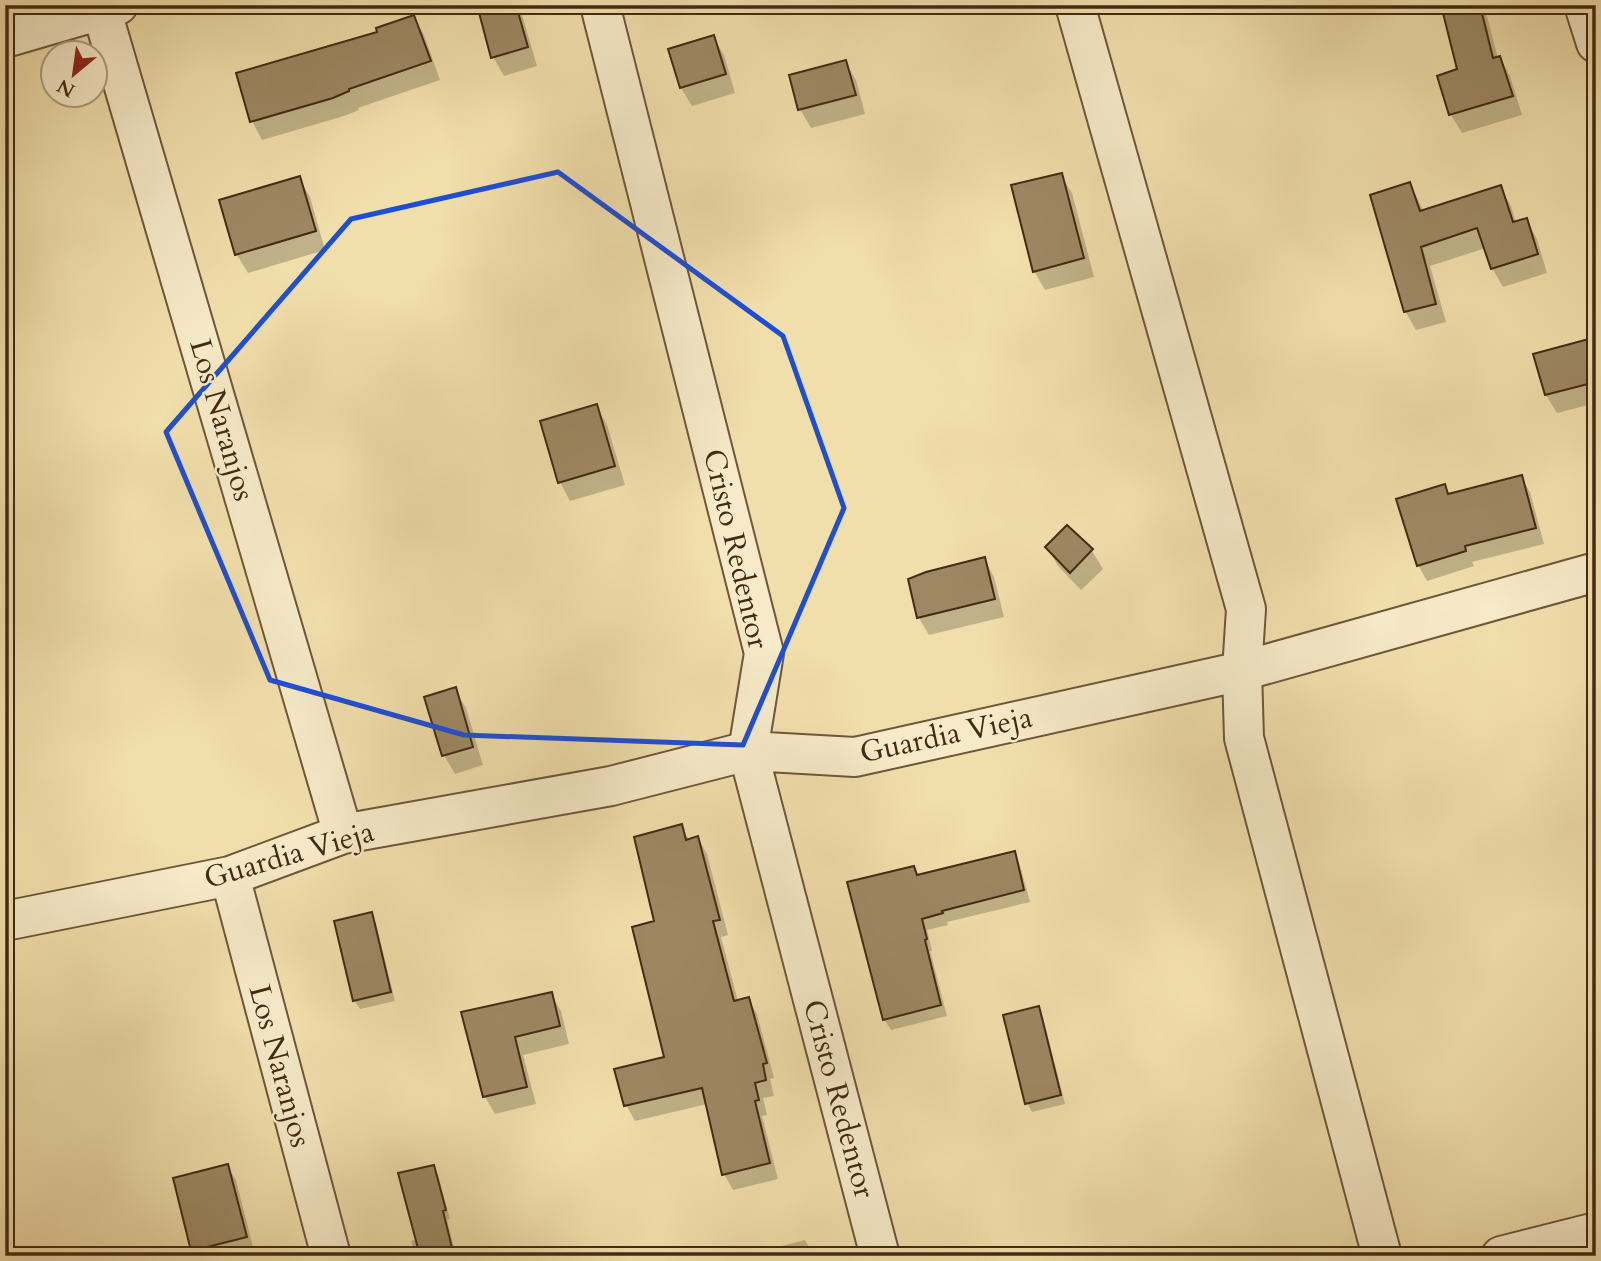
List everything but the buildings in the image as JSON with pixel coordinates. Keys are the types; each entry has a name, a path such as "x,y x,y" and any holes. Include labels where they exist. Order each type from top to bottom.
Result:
{"street":[{"name":"Cristo Redentor","path":"600,5 764,653 748,751 880,1256"},
{"path":"1075,5 1246,609 1242,671 1244,738 1382,1256"},
{"path":"1584,5 1596,43"},
{"path":"5,38 107,7"},
{"name":"Los Naranjos","path":"107,7 343,834"},
{"name":"Guardia Vieja","path":"5,921 230,876 343,834 611,786 748,751 855,757 1242,671 1596,572"},
{"name":"Los Naranjos","path":"230,876 331,1256"},
{"path":"1501,1256 1596,1232"}],"highlighted area":[{"path":"558,172 783,336 844,508 743,745 464,735 270,680 166,432 351,219"}]}
